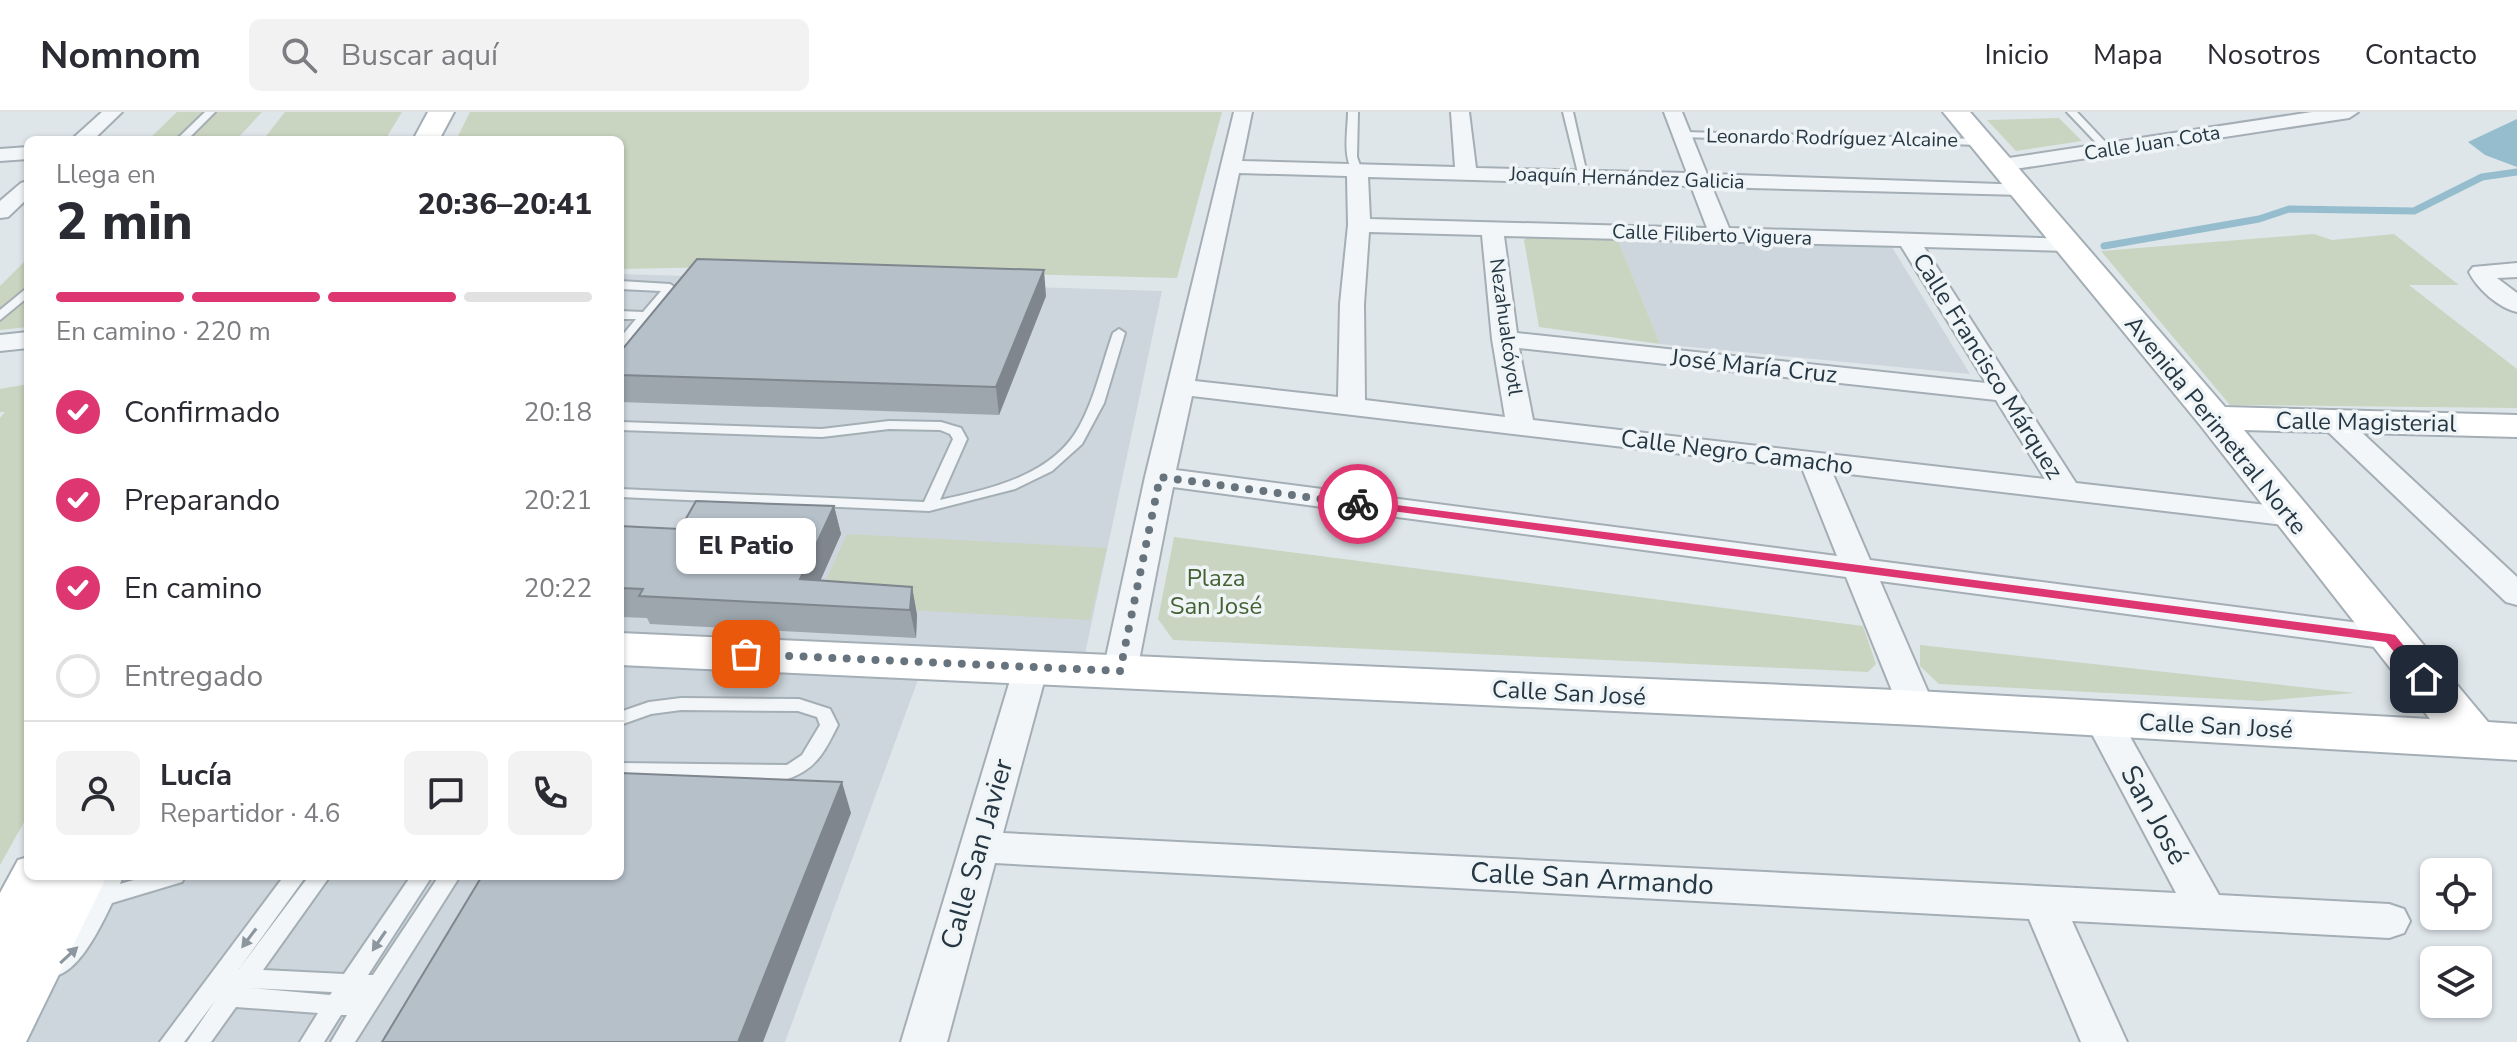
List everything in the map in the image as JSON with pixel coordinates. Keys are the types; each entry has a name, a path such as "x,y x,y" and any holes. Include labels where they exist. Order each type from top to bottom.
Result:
{"street":[{"path":"86,136 113,112"},
{"path":"428,136 441,112"},
{"path":"447,136 459,112"},
{"path":"1120,671 1160,477 1243,112"},
{"path":"1460,112 1466,174"},
{"path":"1673,112 1702,180 1721,236"},
{"name":"Avenida Perimetral Norte","path":"1956,112 2214,418 2390,638 2496,741"},
{"name":"Calle Juan Cota","path":"2002,166 2208,134 2293,116 2349,112"},
{"path":"2191,119 2208,134"},
{"path":"0,155 24,153"},
{"name":"Joaquín Hernández Galicia","path":"1232,167 1702,180 2002,166"},
{"path":"1351,408 1352,304 1359,225 1357,171"},
{"path":"0,212 24,191"},
{"name":"Calle Filiberto Viguera","path":"1359,225 2066,244"},
{"name":"Nezahualcóyotl","path":"1492,228 1505,339 1520,425"},
{"name":"Calle Francisco Márquez","path":"1909,241 2067,491"},
{"path":"2517,270 2481,272 2485,280 2517,305"},
{"name":"José María Cruz","path":"1505,339 2003,393"},
{"path":"0,343 24,340"},
{"name":"Calle Negro Camacho","path":"1181,387 2293,517"},
{"name":"Calle Magisterial","path":"2214,418 2515,427"},
{"path":"2333,421 2517,595"},
{"path":"1813,461 1917,708"},
{"path":"1160,477 2390,638"},
{"name":"Calle San José","path":"624,649 1917,708 2496,741"},
{"name":"Calle San Javier","path":"924,1042 1031,667"},
{"name":"San José","path":"2102,719 2206,910"},
{"name":"Calle San Armando","path":"978,847 2389,921"},
{"path":"6,987 37,880"},
{"path":"6,987 91,886"},
{"path":"2043,903 2104,1042"}],"lane":[{"path":"185,136 210,112"},
{"path":"1353,112 1352,157 1357,171"},
{"path":"1568,112 1584,177"},
{"path":"2072,112 2108,150"},
{"name":"Leonardo Rodríguez Alcaine","path":"1681,135 2002,166"},
{"path":"624,285 670,287 624,341"},
{"path":"0,316 24,295"},
{"path":"624,315 645,316"},
{"path":"624,493 929,507 1005,487 1038,474 1059,460 1077,441 1089,421 1119,333"},
{"path":"624,426 822,433 870,425 950,428 960,439 929,507"},
{"path":"624,718 667,705 799,705 824,713 829,725 809,763 787,772 624,770"},
{"path":"91,886 141,880"},
{"path":"171,1042 293,880"},
{"path":"198,1042 317,880"},
{"path":"311,1042 419,880"},
{"path":"342,1042 447,880"},
{"path":"220,976 379,985"},
{"path":"206,995 365,1007"}],"shaded area":[{"path":"1617,238 1890,244 1970,374 1660,344"},
{"path":"624,274 1162,291 1079,682 919,677 785,1042 22,1042 101,880 624,880"}],"green space":[{"path":"177,112 262,112 240,136 152,136"},
{"path":"285,112 402,112 387,136 266,136"},
{"path":"470,112 1222,112 1177,278 721,267 624,269 624,136 458,136"},
{"path":"2059,118 2082,141 2016,151 1987,120"},
{"path":"2314,234 2332,240 2394,234 2459,285 2409,285 2517,369 2517,408 2230,405 2101,251"},
{"path":"1528,236 1617,238 1660,344 1539,327 1524,240"},
{"path":"24,262 24,327 0,330 0,286"},
{"path":"24,385 24,822 0,865 0,418 5,412 0,412 0,389"},
{"path":"847,534 1107,548 1090,620 815,605"},
{"name":"Plaza San José","path":"1174,537 1863,626 1876,664 1868,672 1173,640 1158,619"},
{"path":"1920,645 2355,693 2261,701 1939,684 1920,666"}],"water":[{"path":"2517,119 2517,167 2485,155 2468,142"}],"building":[{"path":"697,259 1044,270 996,387 624,375 624,347"},
{"path":"696,501 834,506 800,579 912,587 910,610 639,596 643,589 624,588 624,526 680,529"},
{"path":"624,773 842,782 738,1042 382,1042 480,880 624,880"}],"waterway":[{"path":"2104,246 2259,219 2289,209 2414,211 2482,177 2517,172"}],"way so far":[{"path":"746,654 1120,671 1160,477 1358,504"}],"place":[{"name":"El Patio","path":"746,654"}],"route":[{"path":"1358,504 2390,638 2424,679"}]}
